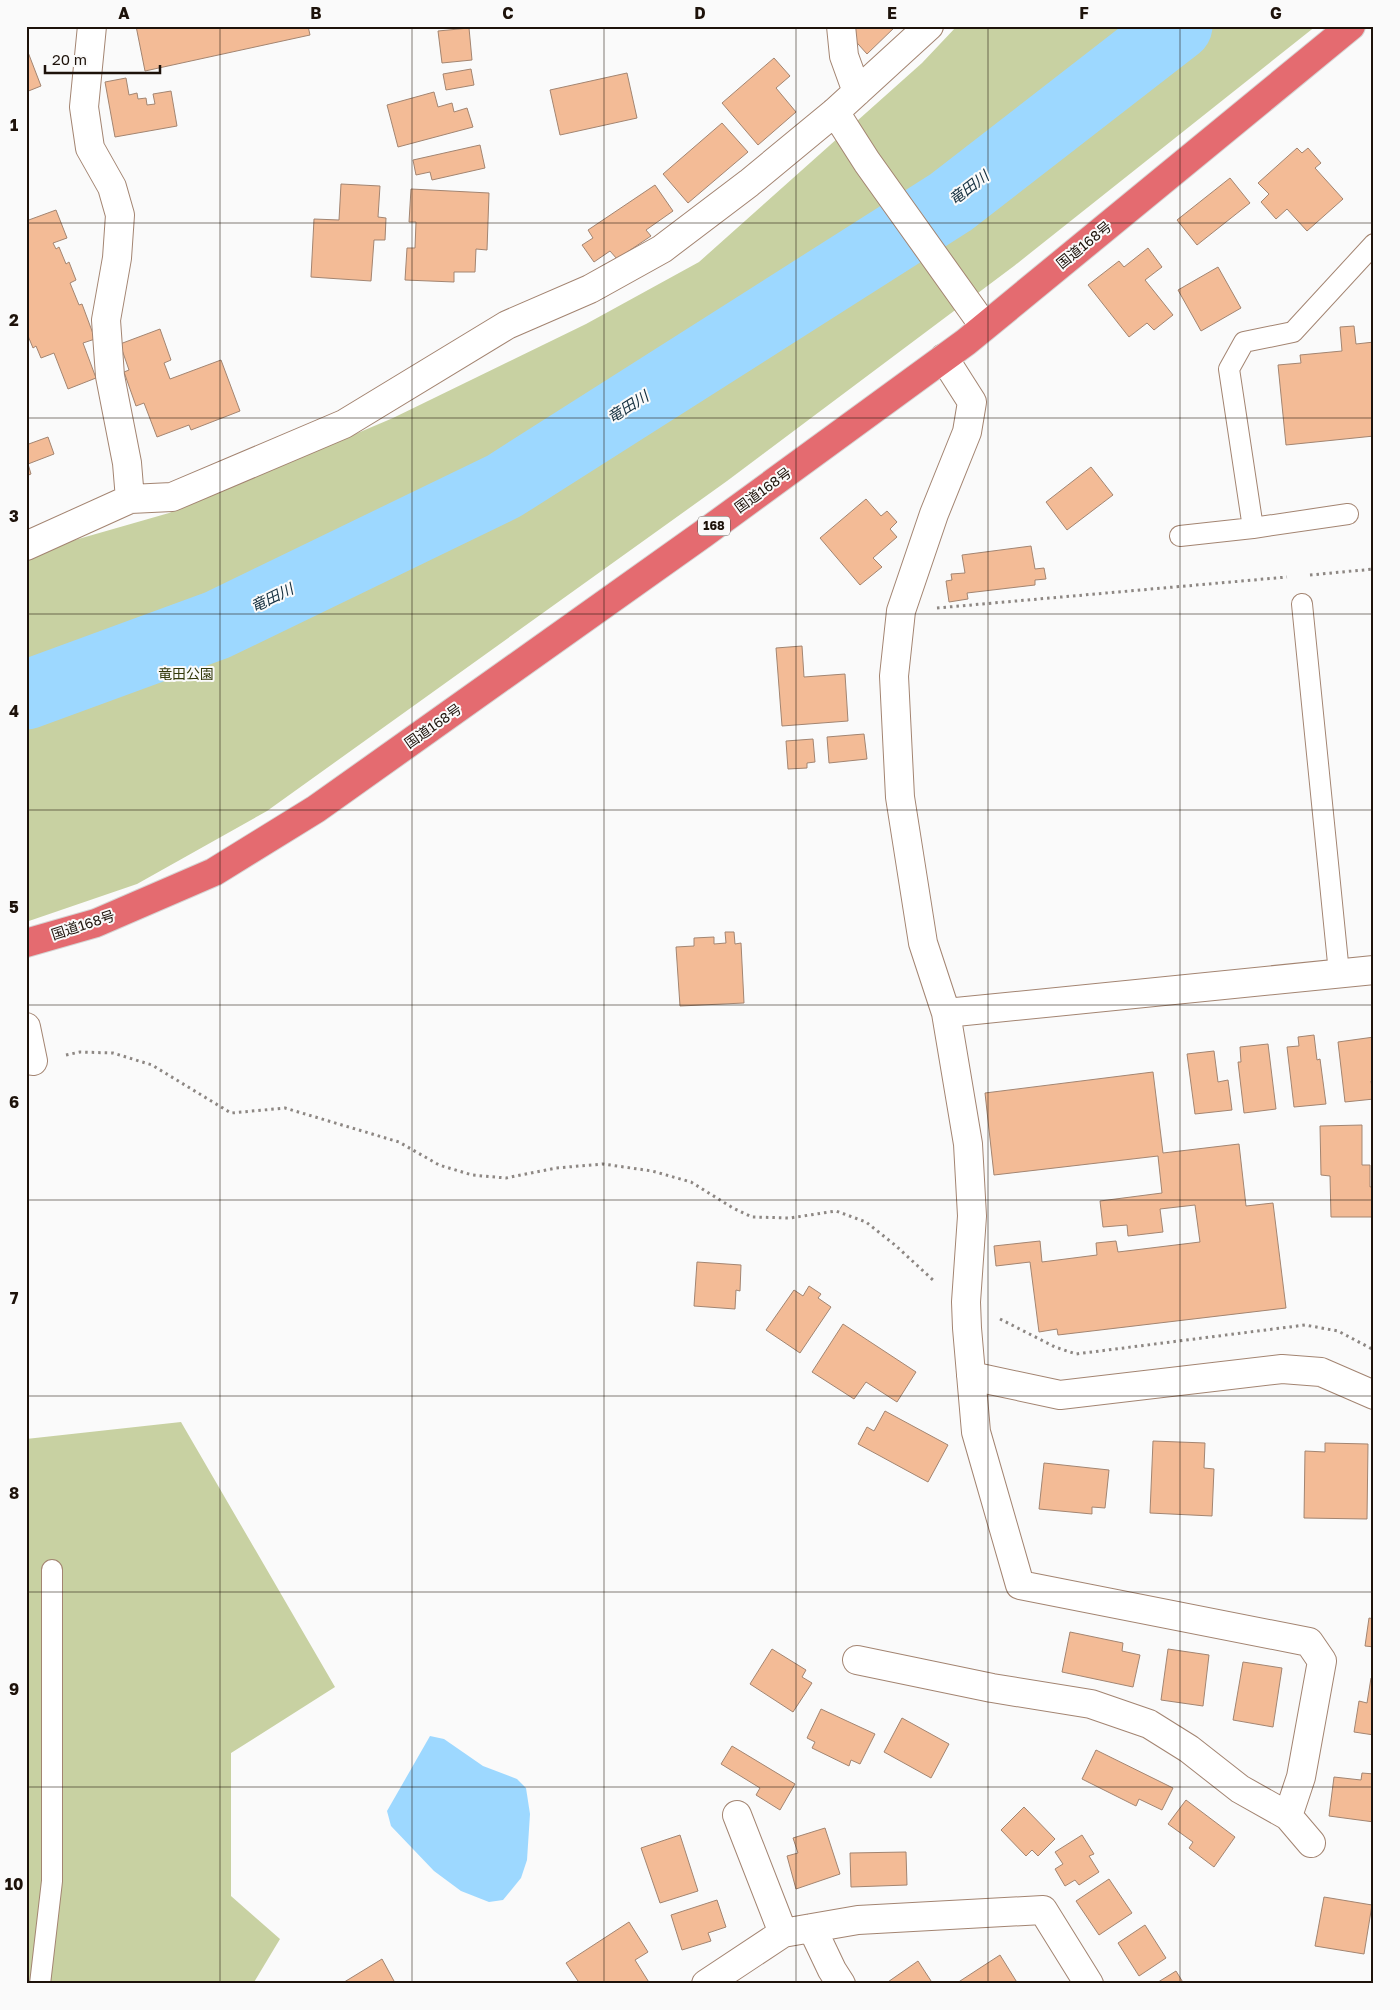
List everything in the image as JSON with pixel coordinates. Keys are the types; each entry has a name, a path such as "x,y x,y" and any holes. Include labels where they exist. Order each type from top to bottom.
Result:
{"highway":[{"name":"国道168号","path":"26,943 96,923 214,872 316,809 703,534 944,358 979,319 1351,26"}],"street":[{"path":"92,26 84,107 90,148 112,186 120,215 116,258 106,320 110,376 127,463 130,499"},
{"path":"841,26 844,56 857,92"},
{"path":"26,546 130,499 172,497 344,424 508,324 598,284 662,249 750,183 835,112 929,26"},
{"path":"835,112 867,162 979,319"},
{"path":"944,358 972,402 967,432 934,514 902,611 894,676 900,797 923,942 946,1013 968,1144 972,1216 966,1302 976,1432 1020,1585 1309,1642 1322,1661 1301,1777 1288,1816"},
{"path":"946,1013 1374,970"},
{"path":"26,1027 34,1061"},
{"path":"971,1376 1060,1395 1282,1369 1322,1372 1374,1395"},
{"path":"857,1660 992,1688 1091,1704 1149,1724 1189,1749 1240,1789 1288,1816 1311,1842"},
{"path":"737,1815 783,1933"},
{"path":"706,1984 783,1933 858,1920 1043,1910 1089,1984"},
{"path":"812,1928 832,1970 841,1984"}],"lane":[{"path":"1253,528 1229,369 1244,342 1293,332 1374,244"},
{"path":"1180,536 1253,528 1348,514"},
{"path":"1302,604 1339,973"},
{"path":"40,1984 52,1881 52,1570"}],"path":[{"path":"1305,575 1374,569"},
{"path":"902,611 1295,576"},
{"path":"34,1061 80,1052 112,1053 152,1065 231,1112 285,1108 399,1142 439,1165 472,1175 506,1178 556,1168 603,1164 652,1170 691,1182 733,1208 752,1217 790,1218 836,1212 866,1222 895,1245 947,1293 1055,1347 1076,1354 1305,1325 1338,1331 1374,1350"}],"green space":[{"name":"竜田公園","path":"957,26 1316,26 1014,266 727,481 267,811 137,884 26,922 26,554 169,513 393,418 586,324 699,262 922,63"},
{"path":"181,1422 335,1687 231,1753 231,1896 280,1939 253,1984 26,1984 26,1439"}],"water":[{"path":"430,1736 444,1739 483,1766 517,1779 526,1788 530,1814 527,1860 521,1878 503,1900 489,1902 461,1891 434,1871 391,1826 387,1811"}],"building":[{"path":"136,26 308,26 310,35 145,71"},
{"path":"857,26 896,26 867,54 850,35"},
{"path":"469,28 472,60 442,63 438,31"},
{"path":"26,47 41,86 26,92"},
{"path":"774,58 790,76 776,88 796,112 758,145 722,103"},
{"path":"471,69 474,85 446,90 443,74"},
{"path":"627,73 637,118 560,135 550,90"},
{"path":"126,78 129,95 137,93 138,99 146,98 147,105 155,104 153,94 171,91 177,126 115,137 105,82"},
{"path":"434,92 438,107 452,103 454,112 467,108 473,127 398,147 387,105"},
{"path":"722,123 748,152 688,203 663,174"},
{"path":"480,145 485,168 432,180 430,172 416,175 413,160"},
{"path":"1297,148 1302,153 1308,148 1321,163 1315,168 1343,199 1307,231 1287,209 1276,219 1261,202 1269,194 1258,183"},
{"path":"1230,178 1250,203 1197,245 1177,220"},
{"path":"341,184 380,186 378,217 386,218 385,240 374,240 371,281 311,277 314,219 339,220"},
{"path":"655,185 673,211 646,230 651,236 617,259 610,251 594,262 582,245 593,238 588,230"},
{"path":"411,189 489,193 487,250 476,249 475,272 454,272 454,282 405,280 407,248 415,248 416,222 409,222"},
{"path":"56,210 67,238 53,243 56,249 59,247 66,264 69,262 76,280 70,283 79,305 82,304 95,339 83,343 96,378 68,389 54,353 41,358 36,346 33,348 26,331 26,221"},
{"path":"1148,248 1162,267 1145,280 1173,315 1154,330 1147,323 1129,337 1088,285 1119,261 1124,267"},
{"path":"1218,267 1241,308 1201,331 1178,290"},
{"path":"1354,326 1356,344 1374,342 1374,436 1286,445 1278,365 1301,363 1300,355 1342,351 1340,327"},
{"path":"160,329 171,360 164,363 170,379 221,360 240,411 191,430 189,425 157,437 144,403 136,406 124,372 129,370 120,344"},
{"path":"48,437 54,454 28,464 31,474 26,476 26,445"},
{"path":"1091,467 1113,495 1067,530 1046,502"},
{"path":"866,499 881,516 887,511 897,522 890,529 897,537 873,558 882,567 860,585 820,538"},
{"path":"1031,546 1035,569 1044,568 1046,579 1035,580 1035,585 967,593 968,599 949,602 946,581 952,580 951,574 965,573 962,555"},
{"path":"802,646 804,677 845,674 848,721 782,726 776,648"},
{"path":"864,734 867,759 829,763 827,737"},
{"path":"813,739 815,762 807,763 807,768 788,769 786,741"},
{"path":"725,932 734,932 735,944 741,943 744,1003 680,1006 676,947 694,946 694,938 714,937 714,944 726,943"},
{"path":"1314,1035 1317,1060 1320,1059 1326,1104 1294,1107 1287,1047 1299,1046 1298,1037"},
{"path":"1374,1037 1374,1062 1372,1062 1374,1081 1371,1081 1374,1099 1345,1102 1338,1042"},
{"path":"1268,1044 1276,1109 1244,1113 1238,1062 1241,1062 1240,1047"},
{"path":"1214,1051 1218,1082 1228,1080 1232,1110 1195,1114 1187,1054"},
{"path":"1153,1072 1163,1153 1239,1144 1246,1206 1273,1203 1286,1308 1058,1335 1057,1329 1039,1332 1030,1262 996,1266 994,1246 1040,1241 1042,1262 1097,1255 1096,1243 1116,1241 1118,1252 1200,1242 1195,1205 1160,1209 1163,1232 1128,1236 1127,1225 1103,1227 1100,1201 1162,1193 1158,1156 994,1175 985,1093"},
{"path":"1362,1125 1362,1165 1370,1165 1370,1187 1374,1186 1374,1217 1331,1217 1330,1176 1321,1175 1320,1126"},
{"path":"697,1262 741,1265 740,1291 736,1290 735,1309 694,1306"},
{"path":"809,1286 821,1294 818,1298 831,1307 800,1353 766,1330 794,1290 803,1296"},
{"path":"843,1324 916,1372 897,1402 866,1382 854,1399 812,1372"},
{"path":"885,1411 948,1445 928,1482 858,1444 867,1427 874,1431"},
{"path":"1153,1441 1205,1443 1204,1468 1214,1469 1212,1516 1150,1513"},
{"path":"1325,1443 1368,1444 1367,1519 1304,1518 1305,1451 1325,1452"},
{"path":"1044,1463 1109,1470 1105,1508 1092,1507 1092,1514 1039,1509"},
{"path":"1369,1618 1374,1619 1374,1647 1365,1646"},
{"path":"1070,1632 1123,1643 1122,1651 1140,1655 1133,1687 1062,1672"},
{"path":"772,1649 806,1670 802,1677 812,1683 793,1712 750,1684"},
{"path":"1168,1649 1209,1655 1203,1706 1161,1700"},
{"path":"1243,1662 1282,1668 1273,1727 1233,1720"},
{"path":"1371,1678 1374,1678 1374,1735 1354,1732 1359,1701 1367,1703"},
{"path":"821,1709 875,1734 860,1764 851,1760 849,1766 812,1748 815,1742 807,1738"},
{"path":"902,1718 949,1744 931,1778 884,1752"},
{"path":"732,1746 795,1784 780,1810 756,1795 760,1788 721,1764"},
{"path":"1096,1750 1173,1788 1162,1810 1139,1799 1136,1806 1082,1779"},
{"path":"1362,1773 1374,1774 1374,1822 1329,1816 1334,1777 1361,1780"},
{"path":"1186,1800 1235,1837 1214,1867 1189,1848 1193,1842 1168,1824"},
{"path":"1024,1807 1055,1839 1038,1856 1032,1850 1026,1856 1001,1830"},
{"path":"825,1828 840,1874 796,1889 787,1856 798,1853 793,1838"},
{"path":"680,1835 698,1891 660,1903 641,1848"},
{"path":"1082,1835 1094,1854 1089,1856 1099,1872 1079,1885 1075,1880 1065,1886 1055,1869 1063,1864 1055,1852"},
{"path":"906,1852 907,1885 851,1887 850,1853"},
{"path":"1109,1879 1132,1913 1099,1935 1076,1901"},
{"path":"1324,1897 1372,1905 1364,1954 1315,1946"},
{"path":"717,1900 726,1927 708,1933 711,1941 682,1950 671,1915"},
{"path":"629,1922 648,1952 635,1960 650,1984 580,1984 566,1963"},
{"path":"1145,1925 1166,1958 1139,1976 1118,1943"},
{"path":"1000,1955 1018,1984 957,1983"},
{"path":"382,1959 394,1981 390,1984 341,1984"},
{"path":"918,1961 933,1984 885,1984"},
{"path":"1176,1971 1184,1984 1155,1984"}],"waterway":[{"name":"竜田川","path":"26,695 217,625 504,486 951,202 1178,26"}]}
